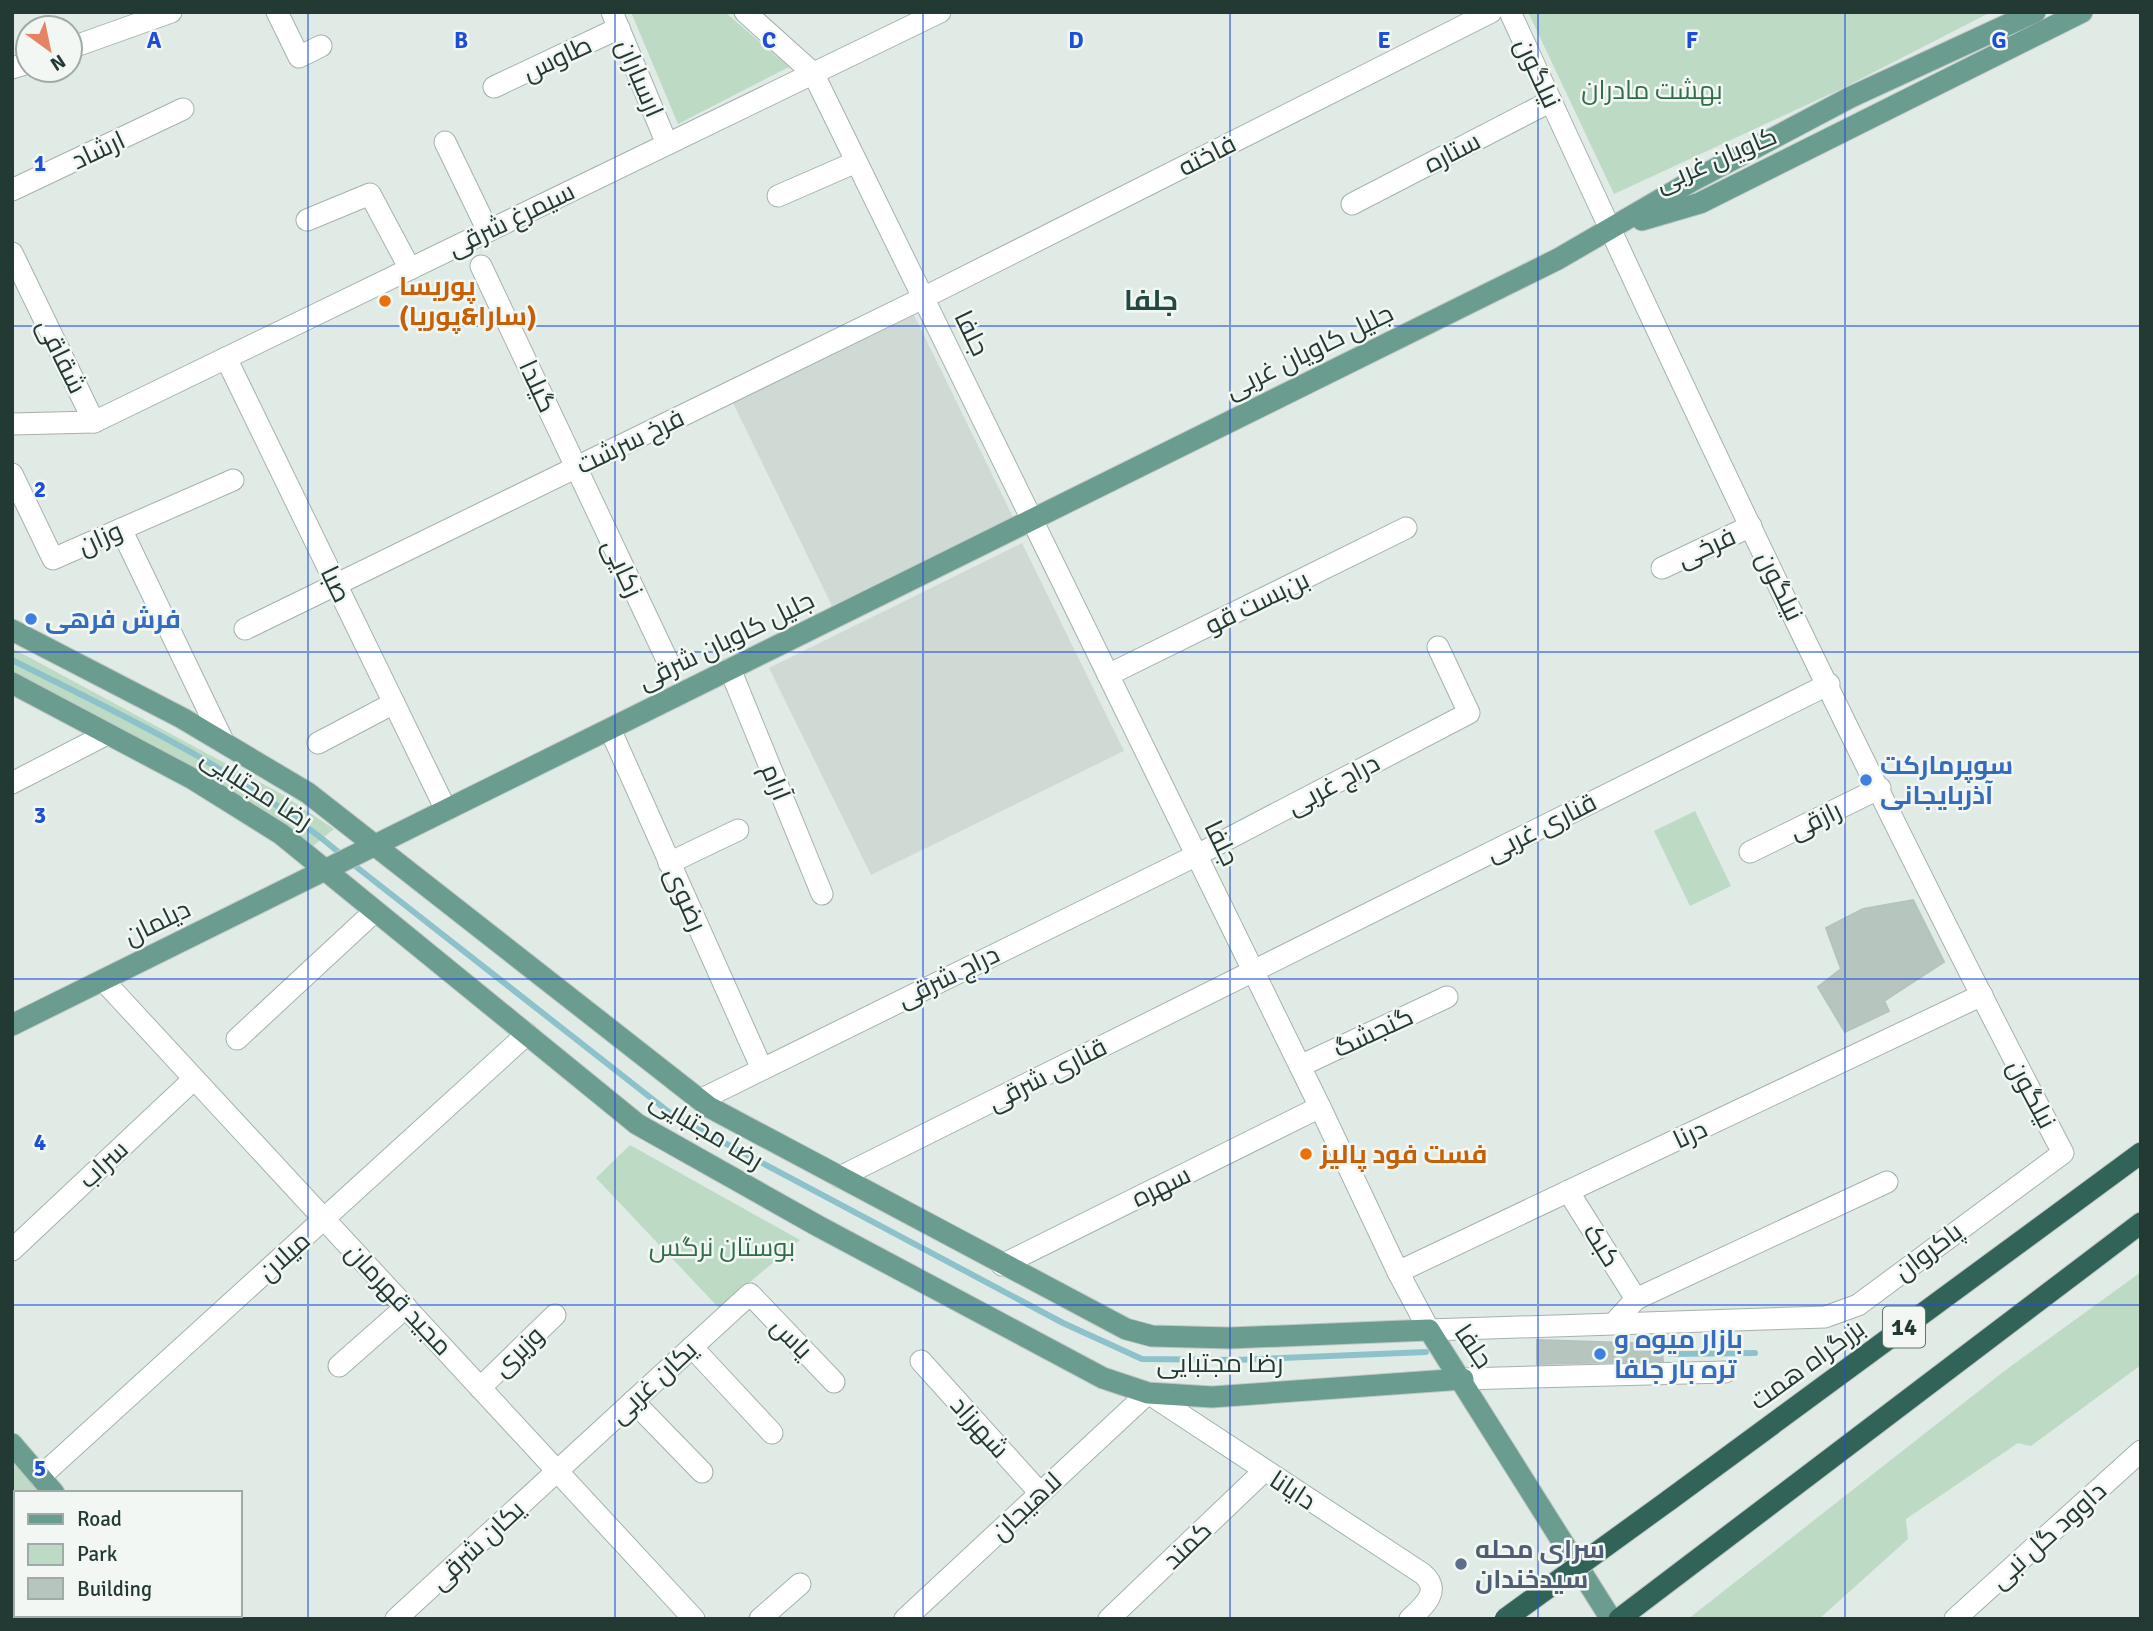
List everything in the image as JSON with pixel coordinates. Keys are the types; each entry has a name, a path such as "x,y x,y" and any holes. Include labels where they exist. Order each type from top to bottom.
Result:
{"highway":[{"name":"بزرگراه همت","path":"1505,1619 2141,1153"},
{"name":"14","path":"1619,1619 1700,1555 2135,1229"}],"main road":[{"name":"کاویان غربی","path":"1610,230 1692,181 1851,97 2035,12"},
{"name":"کاویان غربی","path":"1610,230 1700,203 2082,12"},
{"name":"جلیل کاویان غربی","path":"1032,519 1559,259 1610,230"},
{"name":"جلیل کاویان شرقی","path":"377,844 1032,519"},
{"name":"رضا مجتبایی","path":"12,630 223,741 308,793 377,844 700,1100 1002,1265 1126,1329 1152,1336 1230,1338 1429,1330"},
{"name":"رضا مجتبایی","path":"12,683 249,813 326,870 627,1116 684,1152 1045,1350 1121,1386 1148,1393 1212,1397 1463,1379"},
{"name":"دیلمان","path":"12,1025 377,844"},
{"name":"جلفا","path":"1429,1330 1463,1379 1611,1619"},
{"path":"12,1444 47,1485"}],"street":[{"path":"84,43 171,12"},
{"path":"277,12 299,57 321,46"},
{"path":"745,12 813,73"},
{"name":"سیمرغ شرقی","path":"12,424 94,422 940,12"},
{"name":"فاخته","path":"923,298 1491,12"},
{"name":"نیلگون","path":"1510,12 1751,526 1982,995 2063,1153"},
{"name":"طاوس","path":"494,87 615,20"},
{"name":"ارسباران","path":"615,20 667,144"},
{"name":"جلفا","path":"813,73 1300,1066 1398,1272 1429,1330"},
{"name":"ستاره","path":"1352,204 1551,101"},
{"name":"ارشاد","path":"12,190 183,109"},
{"path":"445,142 488,231"},
{"path":"778,196 856,162"},
{"path":"307,220 370,194 410,269"},
{"name":"شقاقی","path":"12,253 94,422"},
{"name":"گیلدا","path":"481,266 576,467"},
{"name":"فرخ سرشت","path":"245,629 923,298"},
{"name":"صبا","path":"226,358 446,810"},
{"name":"زکایی","path":"576,467 671,668"},
{"name":"وزان","path":"12,474 53,559 233,480"},
{"name":"فرخی","path":"1662,568 1751,526"},
{"name":"بن‌بست قو","path":"1108,675 1406,528"},
{"path":"121,529 223,741"},
{"name":"دراج غربی","path":"1197,855 1469,713 1438,647"},
{"name":"آرام","path":"730,669 821,894"},
{"name":"قناری غربی","path":"1253,971 1829,684"},
{"path":"318,743 394,703"},
{"name":"رضوی","path":"610,729 762,1069"},
{"path":"12,783 107,733"},
{"name":"رازقی","path":"1750,852 1880,788"},
{"path":"670,863 737,830"},
{"name":"دراج شرقی","path":"700,1100 1197,855"},
{"path":"237,1039 375,911"},
{"name":"قناری شرقی","path":"840,1177 1253,971"},
{"name":"مجید قهرمان","path":"103,980 694,1619"},
{"name":"درنا","path":"1398,1272 1982,995"},
{"name":"گنجشگ","path":"1300,1066 1447,997"},
{"name":"میلان","path":"47,1485 324,1219 527,1034"},
{"name":"سراب","path":"12,1250 194,1079"},
{"name":"سهره","path":"1002,1265 1320,1107"},
{"name":"پاکروان","path":"1429,1330 1812,1318 1838,1314 1858,1305 2063,1153"},
{"path":"1614,1324 1636,1298 1887,1182"},
{"name":"کبک","path":"1568,1191 1636,1298"},
{"name":"یکان غربی","path":"557,1471 750,1294"},
{"name":"یاس","path":"750,1294 834,1381"},
{"path":"339,1366 406,1307"},
{"name":"وزیری","path":"480,1388 555,1315"},
{"path":"692,1347 772,1433"},
{"name":"شهرزاد","path":"921,1361 1040,1493"},
{"path":"1463,1379 1725,1373"},
{"name":"دایانا","path":"1148,1393 1423,1574 1431,1581 1433,1589 1425,1605 1410,1619"},
{"name":"لاهیجان","path":"905,1619 1148,1393"},
{"path":"633,1401 702,1472"},
{"name":"داوود گل نبی","path":"1955,1619 2141,1451"},
{"name":"یکان شرقی","path":"396,1619 557,1471"},
{"name":"کمند","path":"1109,1619 1264,1471"},
{"path":"760,1619 800,1584"}],"shaded area":[{"path":"914,315 1013,517 832,606 733,403"},
{"path":"1022,543 1124,751 871,875 769,668"}],"green space":[{"path":"631,12 725,12 789,67 678,124"},
{"name":"بهشت مادران","path":"1528,12 1991,12 1841,89 1614,194"},
{"path":"12,648 280,793 334,829 313,846 194,768 12,671"},
{"path":"1695,811 1731,886 1690,906 1654,831"},
{"name":"بوستان نرگس","path":"630,1145 800,1240 719,1308 596,1178"},
{"path":"2141,1272 2141,1365 2031,1446 2018,1443 1906,1519 1908,1539 1819,1619 1688,1619 2007,1369"},
{"path":"12,1457 40,1491 14,1491 14,1570"},
{"path":"48,1617 149,1619 49,1619"}],"building":[{"path":"1913,900 1944,962 1884,1001 1889,1011 1845,1032 1818,987 1841,969 1826,928 1863,909"},
{"name":"بازار میوه و تره بار جلفا","path":"1537,1340 1661,1344 1663,1361 1537,1364"}],"waterway":[{"path":"12,660 141,725 225,772 304,825 342,855"},
{"path":"350,862 674,1116 1063,1323 1142,1359 1235,1360 1426,1352"},
{"path":"1670,1354 1755,1353"}],"place":[{"name":"پوریسا (سارا&پوریا)","path":"385,301"},
{"name":"فرش فرهی","path":"31,619"},
{"name":"سوپرمارکت آذربایجانی","path":"1866,780"},
{"name":"فست فود پالیز","path":"1306,1154"},
{"name":"بازار میوه و تره بار جلفا","path":"1600,1354"},
{"name":"سرای محله سیدخندان","path":"1461,1564"}],"district":[{"name":"جلفا","path":"1151,300"}]}
